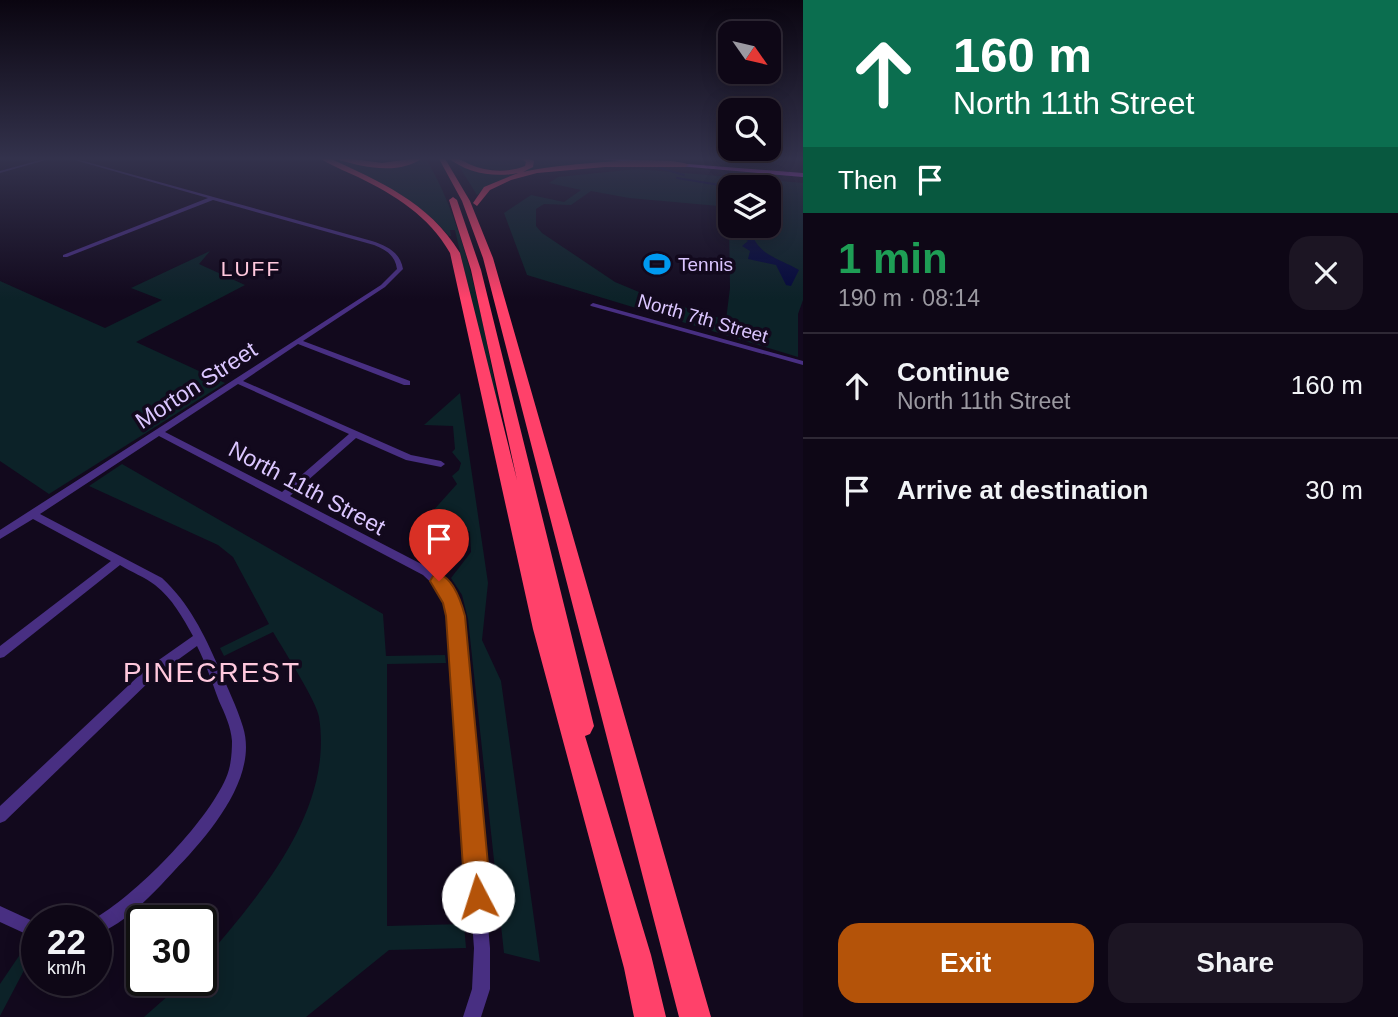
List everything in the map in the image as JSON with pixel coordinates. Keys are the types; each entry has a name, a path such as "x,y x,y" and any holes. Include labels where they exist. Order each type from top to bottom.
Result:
{"highway":[{"path":"409,204 423,212 442,230 455,253 543,629 638,965"},
{"path":"455,204 477,270 650,1017"},
{"path":"467,204 483,243 695,1017"},
{"path":"478,204 500,261 507,288 532,419"}],"street":[{"path":"65,256 197,204"},
{"name":"Morton Street","path":"0,535 392,280 400,269 398,259 387,248 236,204"},
{"name":"North 7th Street","path":"593,305 803,363"},
{"path":"298,342 407,383"},
{"path":"237,381 418,461 442,464"},
{"name":"North 11th Street","path":"159,432 433,576 447,591 455,616 483,970 481,989 472,1017"},
{"path":"283,497 355,434"},
{"path":"32,514 171,591 186,611 237,728 237,767 218,806 141,897 112,918"},
{"path":"0,653 119,560"},
{"path":"0,816 150,673 198,639"},
{"path":"0,914 21,924"}],"shaded area":[{"path":"414,204 448,204 455,223 477,297 507,446 504,446 455,230 450,230 449,236"},
{"path":"517,204 543,204 536,209 536,226 542,233 615,282 651,297 726,320 730,288 729,238 781,238 781,204 803,204 803,300 798,314 798,357 527,275 504,213"},
{"path":"743,238 754,238 764,251 799,270 791,286 786,285 776,265 748,259 750,251 742,246 748,241"},
{"path":"210,251 199,264 245,285 136,342 225,383 49,494 0,461 0,281 105,328 162,300 131,288"},
{"path":"460,393 488,583 482,640 501,681 540,962 504,953 468,619 462,595 451,578 471,552 470,532 431,513 457,484 452,476 459,470 461,463 452,452 455,449 453,426 424,425"},
{"path":"122,464 383,614 386,656 445,655 446,663 387,664 387,926 464,924 466,948 389,950 306,1017 144,1017 168,996 217,996 217,945 267,881 287,851 303,819 315,786 321,752 319,717 306,688 273,632 224,656 220,648 269,624 233,557 218,545 89,486"},
{"path":"21,953 21,976 0,1016 0,984"}],"place":[{"name":"Tennis","path":"657,264"}],"district":[{"name":"LUFF","path":"251,269"},
{"name":"PINECREST","path":"212,672"}],"route":[{"path":"439,581 452,601 455,616 478,897"}]}
